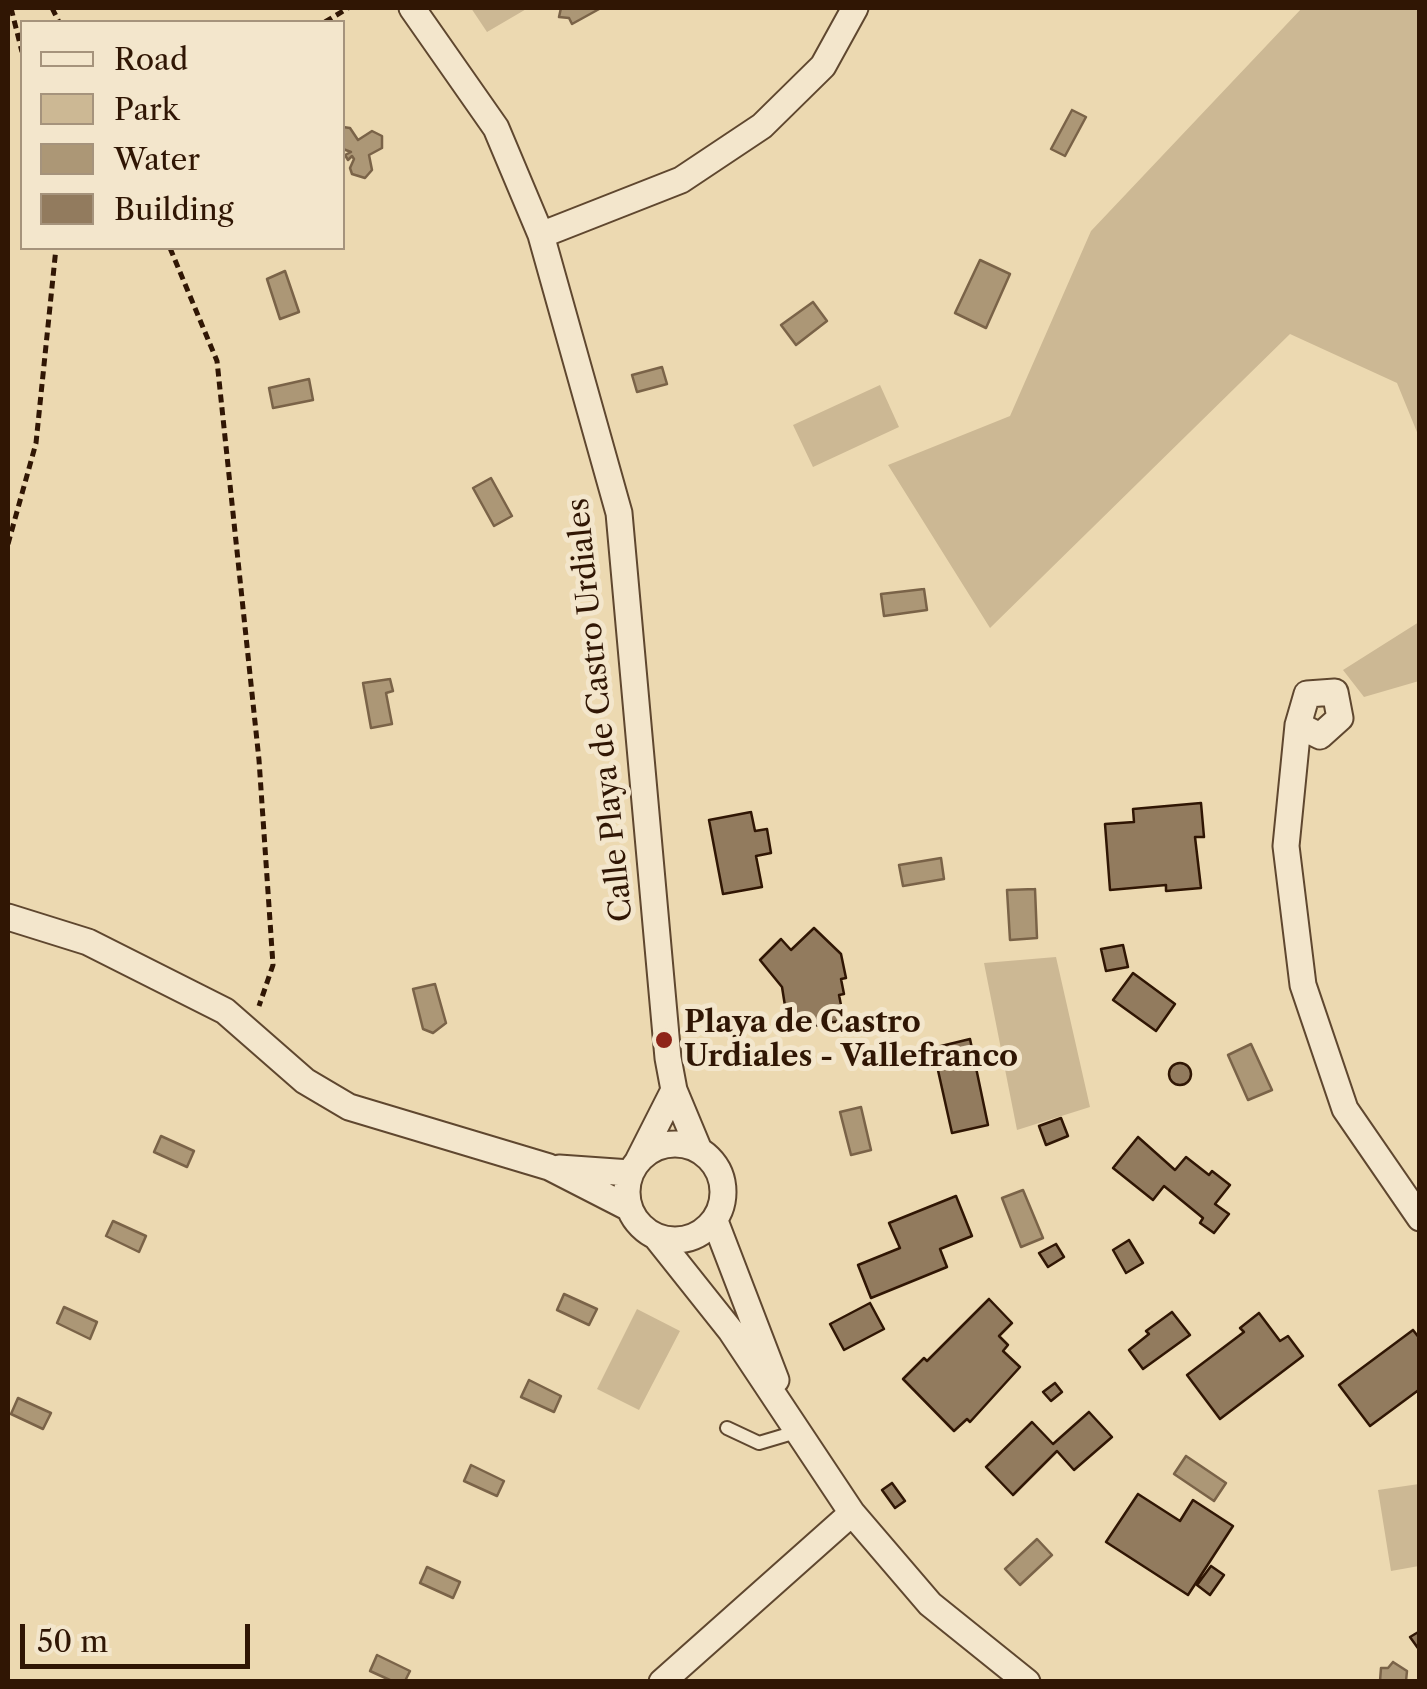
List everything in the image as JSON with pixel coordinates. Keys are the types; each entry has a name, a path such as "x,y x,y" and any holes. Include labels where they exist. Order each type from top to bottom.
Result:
{"street":[{"name":"Calle Playa de Castro Urdiales","path":"412,8 496,128 541,235 619,513 668,1058 674,1090 699,1150"},
{"path":"541,235 681,180 762,126 823,66 854,8"},
{"path":"1298,725 1286,846 1303,984 1345,1109 1420,1218"},
{"path":"8,917 104,950 224,1011 305,1080 350,1108 548,1167 629,1208"},
{"path":"548,1167 634,1167 650,1150 666,1144 683,1144 699,1150 712,1160 724,1190 722,1206 703,1232 689,1239 657,1238 643,1230 629,1208 626,1186 634,1167 674,1090"},
{"path":"714,1221 796,1432"},
{"path":"657,1238 732,1332 852,1513 930,1604 1028,1682"},
{"path":"662,1682 852,1513"}],"lane":[{"path":"727,1428 759,1443 796,1432"}],"path":[{"path":"11,8 20,44"},
{"path":"8,544 36,443 56,250"},
{"path":"171,250 217,361 249,663 273,965 249,1032"}],"green space":[{"path":"471,8 528,8 487,32"},
{"path":"1302,8 1419,8 1419,437 1397,383 1290,334 990,628 888,465 1010,416 1091,231"},
{"path":"880,385 899,427 813,467 793,425"},
{"path":"1419,622 1419,681 1364,697 1343,670"},
{"path":"1056,957 1090,1107 1017,1130 984,963"},
{"path":"637,1309 680,1331 639,1410 597,1389"},
{"path":"1419,1484 1419,1566 1391,1571 1378,1490"}],"water":[{"path":"561,8 601,8 572,24 569,18 559,17"},
{"path":"1072,110 1086,117 1065,156 1051,149"},
{"path":"345,127 358,140 372,131 382,136 382,148 369,155 372,170 365,178 352,174 354,159 352,156 348,160 345,155 351,152 345,150"},
{"path":"980,260 1010,274 986,328 955,313"},
{"path":"285,271 299,312 280,319 267,279"},
{"path":"813,302 827,321 796,345 781,325"},
{"path":"662,367 667,384 637,392 632,375"},
{"path":"309,379 313,400 273,408 269,388"},
{"path":"491,478 512,516 494,526 473,488"},
{"path":"924,589 927,610 884,616 881,594"},
{"path":"390,679 393,691 386,693 392,724 371,728 363,683"},
{"path":"941,858 944,879 903,886 899,865"},
{"path":"1035,889 1037,938 1010,940 1007,890"},
{"path":"435,984 446,1023 433,1033 423,1029 413,989"},
{"path":"1251,1044 1272,1090 1248,1100 1228,1055"},
{"path":"861,1107 871,1150 851,1155 840,1112"},
{"path":"161,1136 194,1151 187,1167 154,1152"},
{"path":"1023,1190 1043,1238 1021,1247 1002,1198"},
{"path":"113,1221 146,1236 139,1252 106,1236"},
{"path":"564,1294 597,1309 589,1325 557,1310"},
{"path":"64,1307 97,1322 90,1339 57,1323"},
{"path":"529,1380 561,1396 554,1412 521,1397"},
{"path":"18,1398 51,1413 43,1429 11,1414"},
{"path":"1186,1456 1226,1483 1214,1501 1174,1474"},
{"path":"471,1465 504,1481 497,1496 464,1481"},
{"path":"1037,1539 1052,1555 1020,1585 1005,1569"},
{"path":"427,1567 460,1582 453,1598 420,1583"},
{"path":"377,1655 410,1671 405,1681 392,1681 370,1671"},
{"path":"1393,1662 1407,1671 1406,1681 1380,1681 1381,1668 1388,1668"}],"building":[{"path":"1201,803 1204,837 1195,837 1201,888 1166,891 1166,885 1110,890 1105,824 1134,822 1133,809"},
{"path":"751,812 755,831 767,829 771,853 756,856 762,887 723,894 709,820"},
{"path":"814,928 841,954 846,978 841,979 844,994 839,995 844,1020 789,1031 782,987 760,960 781,939 791,950"},
{"path":"1123,945 1128,967 1106,971 1101,949"},
{"path":"1133,973 1175,1004 1156,1031 1113,1000"},
{"path":"970,1039 988,1125 952,1133 933,1048"},
{"path":"1180,1063 1188,1066 1188,1082 1180,1085 1172,1082 1169,1074 1172,1066"},
{"path":"1061,1118 1068,1136 1046,1145 1039,1126"},
{"path":"1138,1137 1175,1170 1186,1157 1230,1185 1215,1204 1229,1214 1214,1233 1200,1223 1203,1218 1164,1186 1153,1200 1113,1168"},
{"path":"956,1196 972,1236 940,1249 947,1267 871,1298 858,1265 900,1248 889,1223"},
{"path":"1129,1240 1143,1263 1126,1273 1113,1250"},
{"path":"1056,1244 1064,1257 1048,1267 1039,1253"},
{"path":"989,1299 1012,1323 999,1336 1008,1345 1003,1351 1020,1367 970,1422 967,1419 954,1431 903,1379 924,1358 927,1361"},
{"path":"870,1303 884,1329 844,1350 830,1324"},
{"path":"1172,1312 1190,1335 1143,1369 1129,1350"},
{"path":"1259,1313 1280,1341 1288,1336 1303,1356 1220,1419 1187,1375 1244,1332 1240,1328"},
{"path":"1413,1330 1420,1339 1420,1389 1370,1426 1339,1385"},
{"path":"1055,1383 1062,1392 1051,1401 1043,1392"},
{"path":"1089,1412 1112,1437 1074,1470 1057,1451 1013,1495 986,1467 1032,1422 1053,1444"},
{"path":"892,1483 905,1501 895,1508 882,1490"},
{"path":"1138,1494 1180,1521 1193,1500 1233,1526 1188,1595 1106,1542"},
{"path":"1211,1566 1224,1575 1210,1595 1197,1585"},
{"path":"1420,1631 1420,1651 1410,1637"}],"place":[{"name":"Playa de Castro Urdiales - Vallefranco","path":"664,1040"}]}
